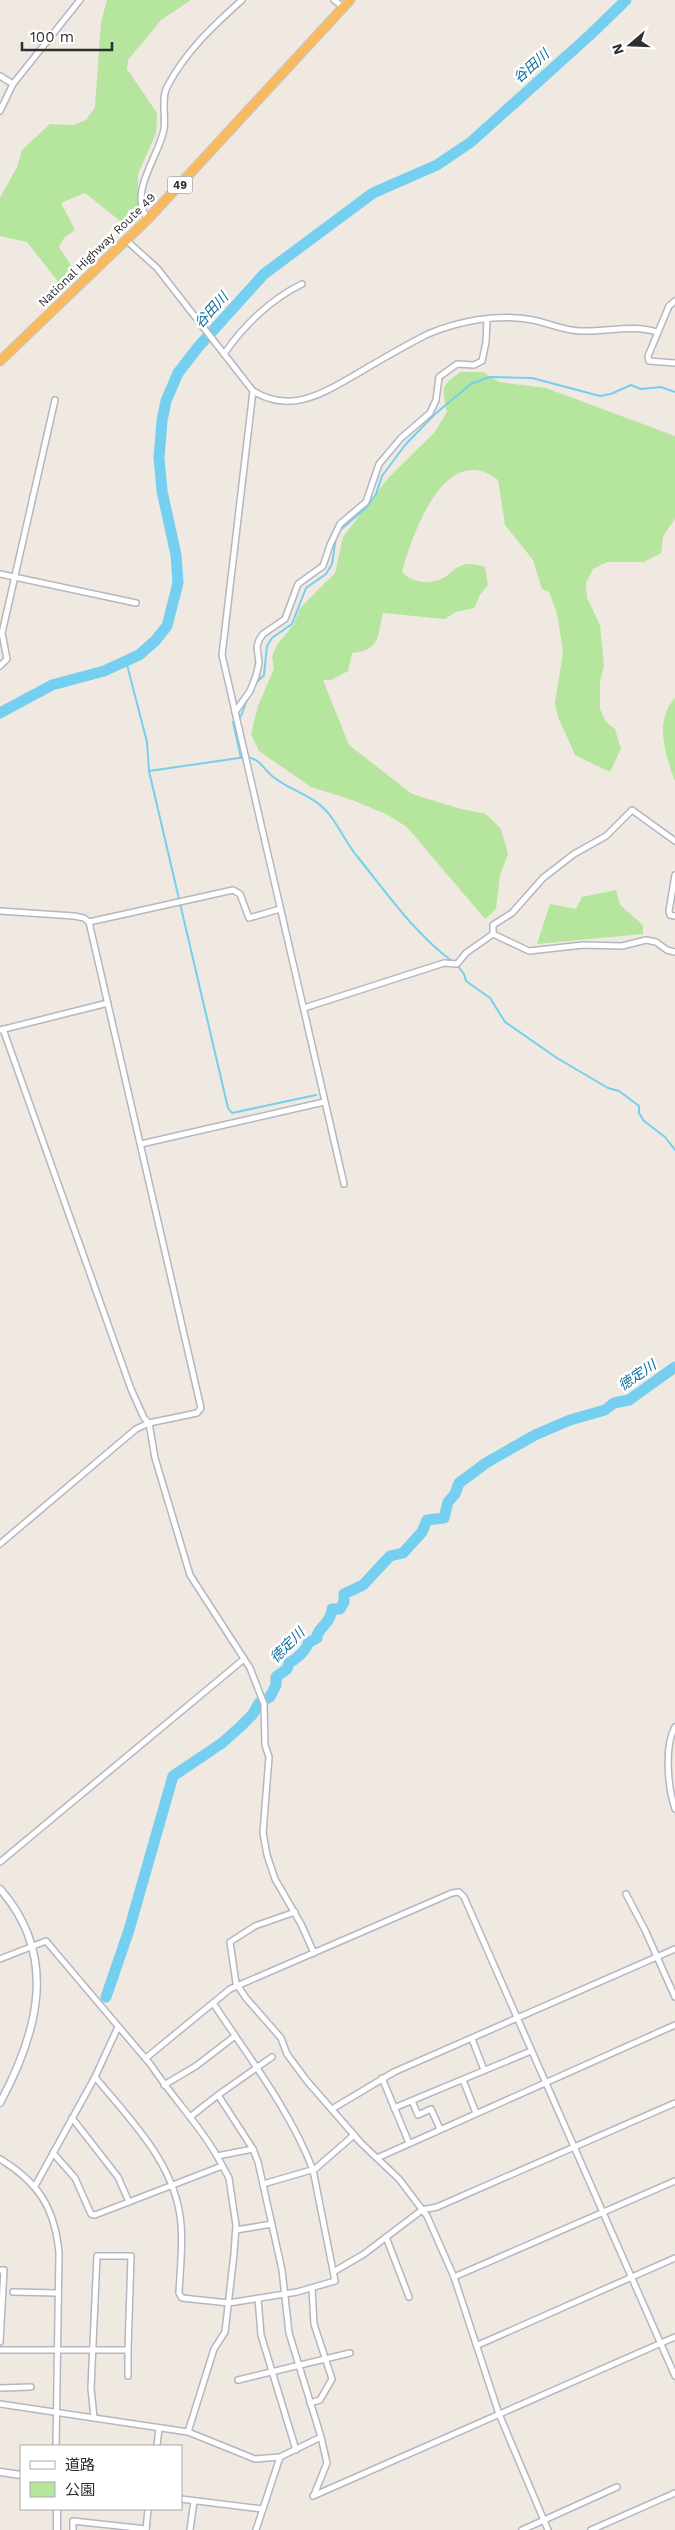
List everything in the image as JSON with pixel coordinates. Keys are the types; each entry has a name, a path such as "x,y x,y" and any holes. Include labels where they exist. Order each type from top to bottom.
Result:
{"highway":[{"name":"National Highway Route 49","path":"0,361 127,241 350,0"}],"street":[{"path":"0,111 13,84 80,0"},
{"path":"148,219 144,214 142,193 149,167 162,138 167,86 193,47 242,0"},
{"path":"334,0 343,7"},
{"path":"0,76 13,84"},
{"path":"127,241 156,268 253,391 282,401 323,394 428,334 444,328 487,319 521,317 579,331 640,328 657,332"},
{"path":"223,353 258,315 286,292 302,284"},
{"path":"675,301 669,306 648,356 649,360 675,363"},
{"path":"235,712 250,692 256,676 259,663 257,646 259,640 263,634 285,619 298,584 323,566 340,524 366,502 379,464 401,438 430,413 436,400 438,382 442,374 457,364 474,365 482,361 486,342 487,319"},
{"path":"253,391 222,651 344,1184"},
{"path":"0,666 7,658 1,636 55,400"},
{"path":"0,574 136,602"},
{"path":"493,934 493,925 512,913 538,882 569,857 606,836 632,810 675,841"},
{"path":"675,875 668,911 670,915 675,916"},
{"path":"0,911 78,916 89,922 233,890 240,894 249,918 280,909"},
{"path":"0,1544 136,1429 149,1423 197,1413 201,1408 89,922"},
{"path":"304,1008 444,963 455,965 469,950 493,934"},
{"path":"493,934 529,951 549,951 583,945 622,946 646,940 656,942 667,950 675,952"},
{"path":"108,1004 1,1032 131,1389 144,1418 149,1423 155,1458 190,1575 244,1659 258,1686 265,1710 265,1745 268,1757 263,1833 267,1855 275,1879 295,1912 314,1953"},
{"path":"141,1144 324,1102"},
{"path":"0,1862 244,1659"},
{"path":"675,1727 669,1750 669,1788 675,1808"},
{"path":"0,1889 19,1912 33,1946 37,1982 32,2030 20,2064 0,2103"},
{"path":"146,2058 230,1989 452,1893 459,1892 464,1897 675,2376"},
{"path":"626,1894 675,1997"},
{"path":"295,1912 255,1926 230,1942 235,1980 281,2038 287,2054 307,2081 354,2135 399,2179 422,2210 454,2276 499,2414 548,2530"},
{"path":"0,1959 46,1941 146,2058 164,2086 190,2117 217,2156 228,2178 236,2230 225,2332 214,2349 188,2432"},
{"path":"332,2109 382,2078 675,1949"},
{"path":"95,2077 152,2146 172,2185 181,2223 179,2293 182,2298 229,2303 312,2288 334,2282 336,2279 335,2271 313,2170 301,2143 256,2068 213,2003"},
{"path":"377,2158 675,2025"},
{"path":"35,2186 95,2077 118,2027"},
{"path":"164,2086 196,2066 235,2036"},
{"path":"472,2039 484,2070"},
{"path":"394,2108 531,2051"},
{"path":"190,2117 218,2094 272,2058"},
{"path":"382,2078 409,2143"},
{"path":"463,2080 476,2113"},
{"path":"218,2094 253,2149 263,2184 286,2293 289,2333 327,2462 314,2496 675,2337"},
{"path":"412,2101 418,2115 431,2109 440,2129"},
{"path":"335,2271 364,2254 422,2210 437,2207 675,2103"},
{"path":"72,2118 118,2177 129,2202"},
{"path":"263,2184 313,2170 354,2135"},
{"path":"217,2156 253,2149"},
{"path":"53,2153 75,2178 91,2214 94,2215 222,2166"},
{"path":"0,2160 18,2170 35,2186 51,2213 57,2233 58,2350 56,2445"},
{"path":"454,2276 675,2181"},
{"path":"236,2230 272,2224"},
{"path":"386,2237 409,2297"},
{"path":"94,2418 92,2350 96,2256 131,2256 128,2376"},
{"path":"478,2345 675,2258"},
{"path":"0,2270 4,2270 0,2342"},
{"path":"310,2403 320,2400 332,2379 314,2324 312,2288"},
{"path":"14,2292 58,2293"},
{"path":"258,2298 261,2335 296,2450"},
{"path":"0,2350 128,2350"},
{"path":"238,2380 350,2353"},
{"path":"0,2388 31,2387"},
{"path":"0,2404 188,2432 248,2457 261,2459 280,2457 321,2437"},
{"path":"157,2445 159,2428"},
{"path":"256,2530 280,2457"},
{"path":"0,2472 20,2475"},
{"path":"522,2530 617,2487"},
{"path":"591,2530 675,2493"},
{"path":"182,2499 262,2510"},
{"path":"190,2530 194,2501"},
{"path":"57,2510 58,2530"},
{"path":"73,2530 74,2521 146,2530 148,2510"}],"green space":[{"path":"107,0 191,0 161,20 128,60 127,69 157,113 156,133 138,174 138,207 133,222 124,224 85,193 61,203 75,230 64,238 59,247 78,276 69,285 60,284 27,242 0,236 0,198 17,167 22,150 50,124 73,125 86,120 95,107 101,22"},
{"path":"461,372 483,372 499,382 546,388 675,436 675,519 663,536 661,553 644,562 607,562 593,569 586,583 587,598 600,625 604,665 600,681 600,709 606,722 615,729 621,749 610,772 575,755 558,717 555,703 563,652 557,613 549,592 542,589 533,560 505,525 498,480 479,471 462,472 447,481 434,497 414,536 402,572 417,581 429,582 440,580 461,565 475,564 485,567 488,585 480,595 474,608 456,612 445,619 383,613 378,635 373,645 368,649 352,653 348,671 331,680 323,680 349,745 412,794 461,809 486,814 501,829 508,854 500,875 496,909 485,919 407,827 386,814 352,800 311,787 259,751 251,734 258,706 274,669 272,657 277,645 294,624 300,608 335,573 343,537 389,477 434,433 447,412 444,388 449,380"},
{"path":"675,698 675,781 665,749 663,727 669,707"},
{"path":"616,890 620,905 643,925 643,934 537,944 550,904 576,909 582,897"}],"waterway":[{"name":"谷田川","path":"0,713 52,685 104,671 139,655 155,641 167,626 178,583 176,555 162,491 159,458 162,421 166,401 178,373 199,346 264,274 373,193 437,165 471,142 626,0"},
{"path":"339,531 367,507 376,494 382,476 405,445 435,414 471,384 489,377 532,378 600,396 611,394 631,385 641,389 661,387 675,392"},
{"path":"255,684 264,675 267,646 272,638 292,624 306,588 326,574 332,564 336,537"},
{"path":"126,661 147,742 149,771 228,1108 232,1113 316,1095"},
{"path":"241,758 233,722 241,716 248,697"},
{"path":"149,771 246,757 254,759 272,776 316,802 329,814 356,855 401,912 425,938 453,962"},
{"path":"457,965 464,974 466,981 490,998 505,1022 557,1058 608,1088 619,1091 639,1106 639,1113 644,1121 665,1137 675,1150"},
{"name":"徳定川","path":"106,1997 129,1930 173,1776 222,1743 253,1714 259,1703 270,1697 276,1685 276,1677 287,1669 289,1663 303,1652 308,1643 317,1638 317,1635 329,1619 332,1609 340,1609 344,1602 344,1594 363,1585 390,1556 403,1553 422,1532 427,1520 444,1518 448,1502 455,1494 459,1483 486,1463 535,1435 570,1420 605,1410 614,1403 629,1400 675,1367"}]}
